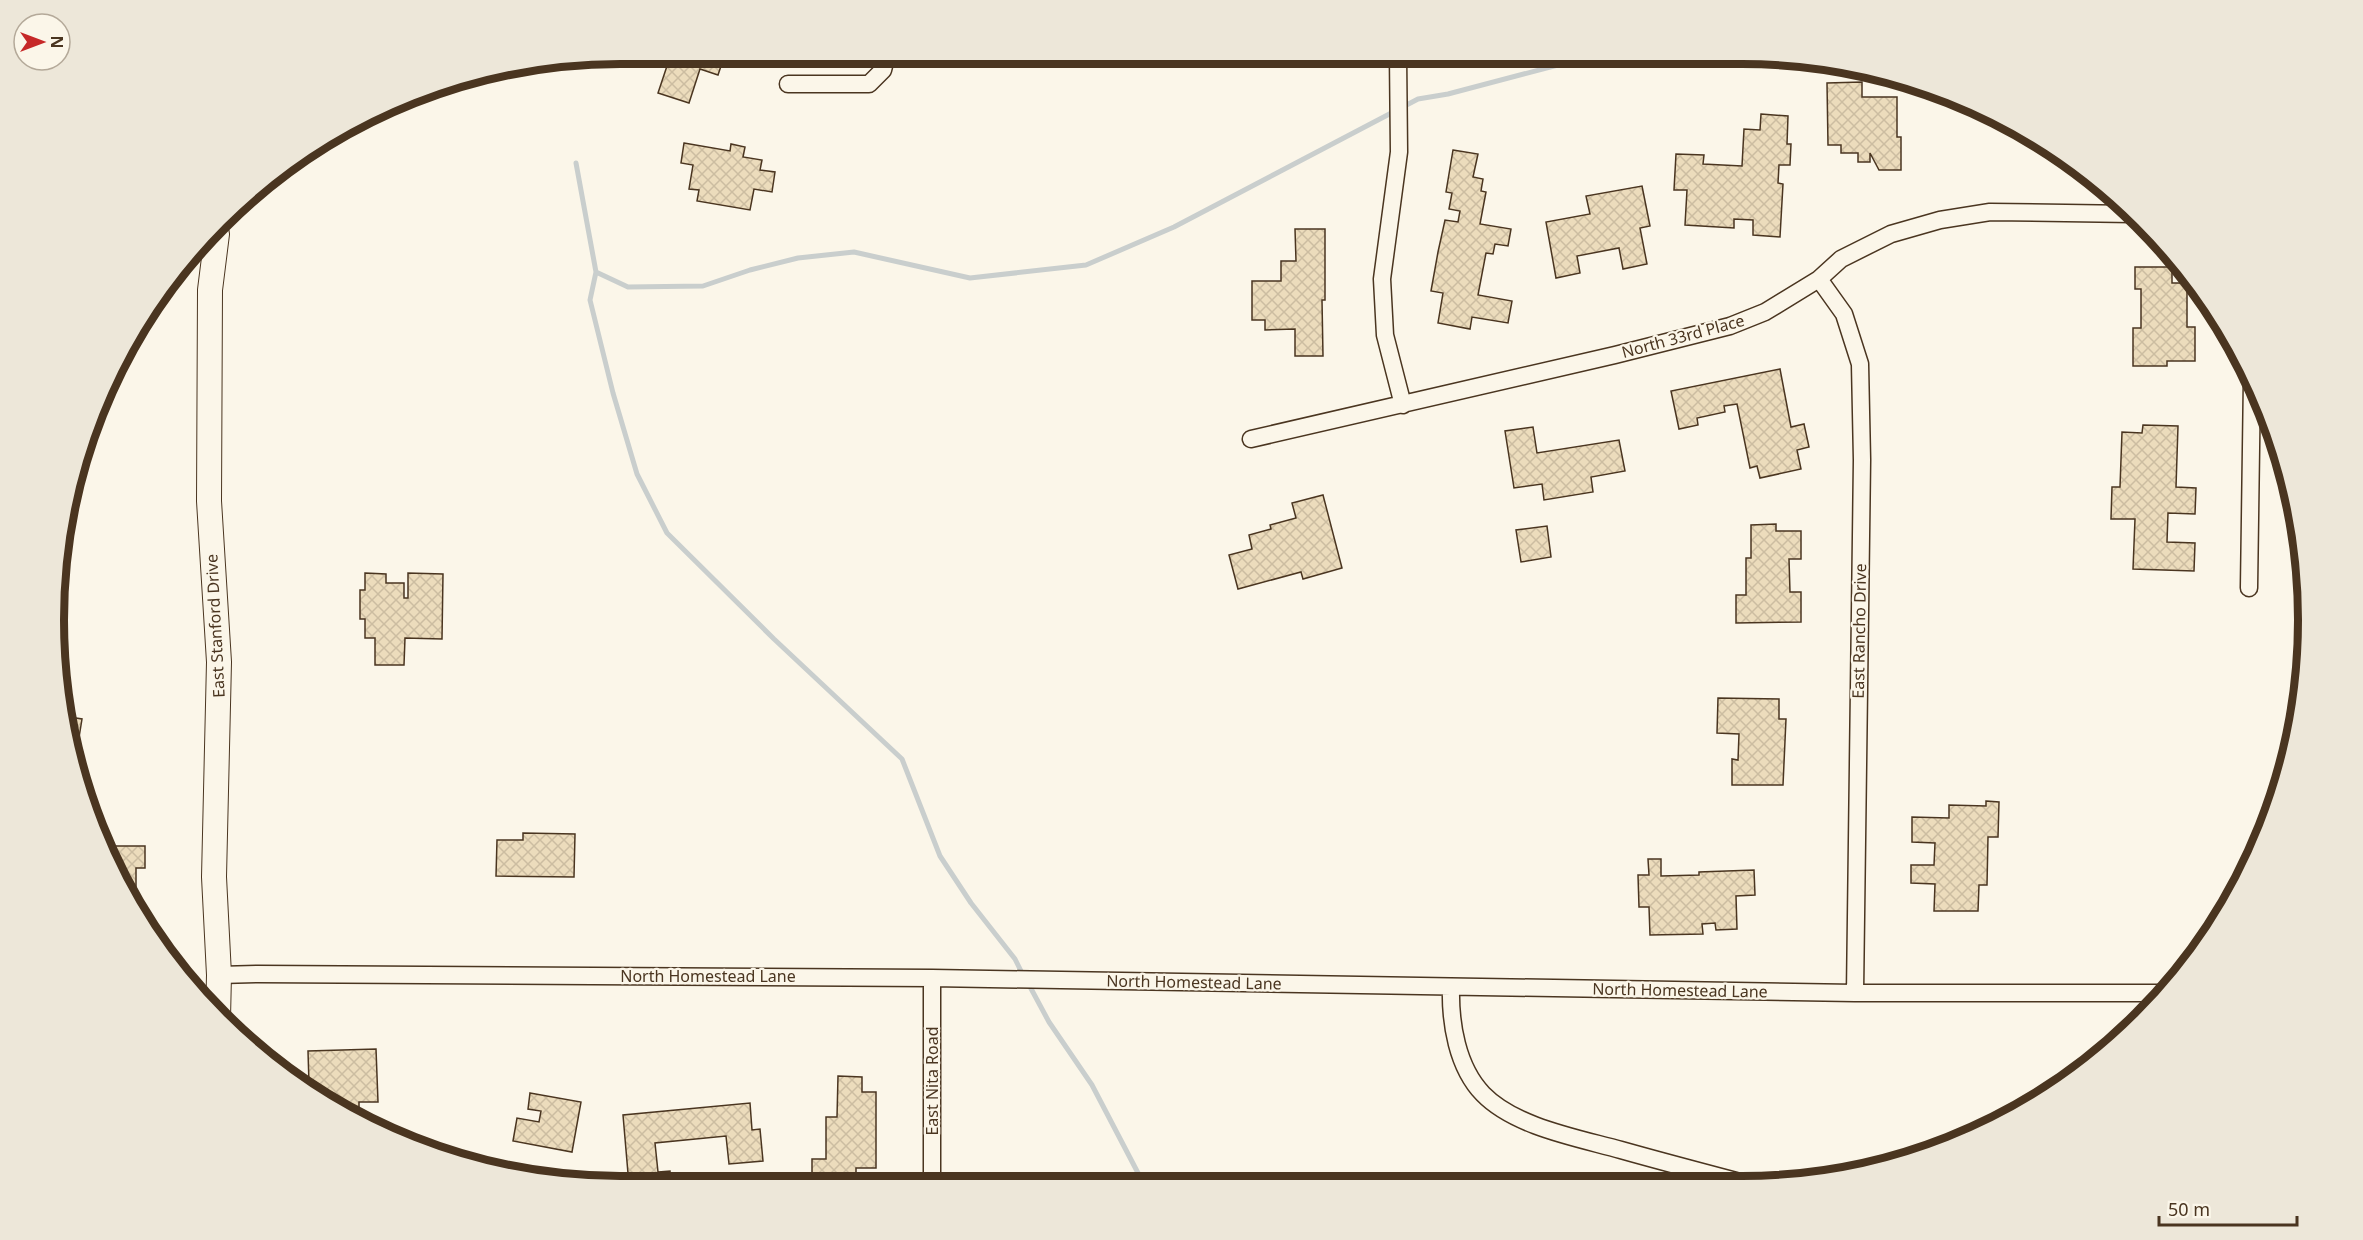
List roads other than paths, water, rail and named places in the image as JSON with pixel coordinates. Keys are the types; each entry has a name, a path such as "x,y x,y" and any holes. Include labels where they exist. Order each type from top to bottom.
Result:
{"street":[{"path":"788,84 869,84 883,70 884,64"},
{"path":"1398,64 1397,177 1382,279 1385,335 1403,405"},
{"name":"North 33rd Place","path":"1251,439 1403,405 1730,326 1766,312 1819,279 1840,259 1881,239 1940,220 1990,212 2122,214"},
{"name":"East Stanford Drive","path":"216,238 210,290 209,501 219,662 214,854 218,1004"},
{"name":"East Rancho Drive","path":"1819,279 1844,314 1860,364 1862,460 1855,993"},
{"path":"2249,588 2252,398"},
{"name":"North Homestead Lane","path":"219,975 932,978 1855,993 2155,993"},
{"name":"East Nita Road","path":"932,978 932,1176"},
{"path":"1451,987 1450,1008 1459,1051 1468,1075 1483,1094 1508,1114 1590,1142 1717,1176"}],"waterway":[{"path":"596,272 628,287 703,286 750,270 798,258 854,252 970,278 1086,265 1174,227 1418,99 1448,94 1562,64"},
{"path":"576,163 596,272 590,300 613,393 637,474 667,533 774,639 902,759 940,856 971,903 1015,959 1023,975"},
{"path":"1028,983 1049,1022 1092,1085 1141,1176"}]}
